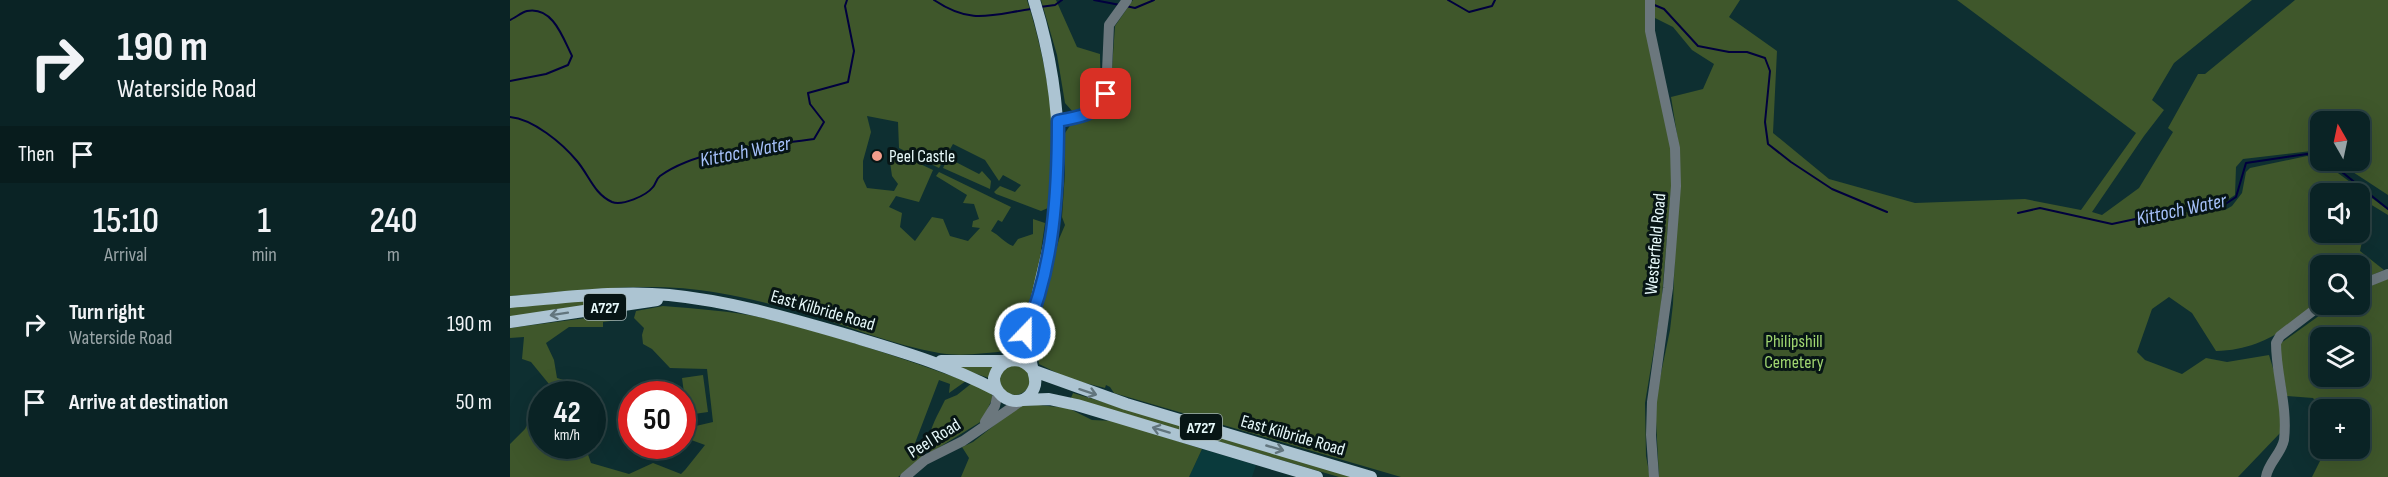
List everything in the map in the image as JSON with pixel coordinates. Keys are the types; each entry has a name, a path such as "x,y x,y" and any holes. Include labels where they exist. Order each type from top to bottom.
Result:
{"main road":[{"path":"1034,0 1047,42 1058,121 1058,160 1054,216 1034,313 1019,347 995,374 994,383 997,392 1009,400 1022,400 1034,389 1031,347 1034,313"},
{"name":"East Kilbride Road","path":"510,302 639,293 670,295 766,311 934,361 997,392"},
{"name":"East Kilbride Road","path":"510,322 627,303 700,300"},
{"name":"East Kilbride Road","path":"934,361 1008,361"},
{"path":"1008,361 1025,362 1033,370"},
{"name":"East Kilbride Road","path":"1033,370 1126,404 1371,477"},
{"name":"East Kilbride Road","path":"1022,400 1049,399 1077,405 1317,477"}],"street":[{"name":"Westerfield Road","path":"1650,0 1650,31 1675,148 1676,186 1668,288 1652,402 1651,435 1654,477"},
{"path":"1058,121 1087,115 1100,106 1106,94 1109,25 1126,1"},
{"path":"2370,281 2388,274"},
{"path":"2266,477 2267,470 2281,449 2283,441 2284,403 2276,343 2280,336 2310,313"},
{"name":"Peel Road","path":"981,427 995,406 997,392"},
{"name":"Peel Road","path":"905,477 925,460 963,441 1022,400"}],"shaded area":[{"path":"1202,449 1256,465 1252,477 1189,477"}],"green space":[{"path":"510,0 1027,0 1046,76 1053,131 1054,158 1048,208 1041,211 996,194 994,192 1000,186 1015,192 1021,185 1003,175 999,181 985,160 953,144 939,168 899,148 898,122 867,116 871,132 863,161 863,179 867,188 894,191 898,184 892,176 890,162 896,155 901,155 933,170 919,202 896,196 889,207 902,213 900,227 915,241 932,217 943,219 950,236 968,241 980,228 972,227 973,221 979,219 974,204 963,203 967,195 936,176 939,172 1011,207 1002,222 998,220 991,231 1010,245 1013,246 1018,239 1033,234 1033,219 1045,223 1035,292 1016,341 1013,341 1007,351 964,355 939,353 888,340 783,307 693,289 614,288 510,296"},
{"path":"1041,0 1056,0 1077,47 1100,54 1099,91 1092,105 1084,109 1073,112 1065,103 1057,55"},
{"name":"Philipshill Cemetery","path":"1133,0 1740,0 1729,17 1777,51 1773,133 1829,179 1915,203 2025,199 2081,210 2136,133 1957,0 2252,0 2174,63 2152,100 2164,110 2092,212 2102,215 2139,188 2173,132 2168,128 2198,74 2205,74 2295,0 2388,0 2388,195 2351,171 2370,171 2370,111 2310,111 2310,151 2243,159 2236,167 2235,195 2224,202 2157,211 2163,217 2192,211 2225,210 2232,206 2242,193 2246,172 2250,168 2307,156 2310,157 2310,171 2335,171 2351,183 2310,183 2310,243 2362,243 2360,251 2365,255 2310,255 2310,310 2272,336 2247,347 2216,351 2192,313 2169,297 2152,309 2137,352 2145,360 2182,374 2206,358 2227,362 2269,355 2280,391 2282,431 2238,477 1659,477 1655,402 1673,304 1679,147 1671,97 1703,89 1714,64 1692,50 1673,27 1651,16 1671,137 1672,179 1661,307 1645,403 1646,456 1650,477 1401,477 1114,393 1106,385 1105,388 1069,379 1039,364 1035,329 1059,239 1065,225 1062,217 1065,133 1071,124 1110,97 1115,26"},
{"path":"948,158 979,174 982,171 991,181 990,189 943,168"},
{"path":"2370,197 2388,210 2388,215 2370,204"},
{"path":"2370,259 2384,270 2370,276"},
{"path":"2388,278 2388,477 2312,477 2321,459 2370,459 2370,399 2314,399 2287,396 2279,348 2281,343 2320,315 2370,315 2370,286"},
{"path":"617,298 618,301 510,318 510,307"},
{"path":"663,306 755,316 892,355 966,381 949,393 950,384 939,380 912,451 915,453 923,443 923,457 898,477 510,477 510,444 528,423 528,459 590,459 591,463 629,474 653,463 681,474 696,459 705,445 696,442 696,426 713,422 707,369 670,368 652,349 643,344 644,328 634,318 636,311"},
{"path":"624,313 625,319 603,322 603,327 569,327 546,343 554,360 557,378 567,381 547,381 531,362 522,359 524,337 510,338 510,328"},
{"path":"995,364 989,378 949,365"},
{"path":"1015,365 1025,370 1030,380 1025,390 1015,395 1005,390 1000,380 1005,370"},
{"path":"703,375 708,412 696,414 696,381 682,381 682,378"},
{"path":"972,383 990,392 993,397 982,421 930,453 930,432 945,400 957,395"},
{"path":"1073,393 1356,477 1339,477 1071,398"},
{"path":"1019,406 1068,408 1092,420 1115,421 1202,449 1189,477 961,477 969,458 962,447 973,442"}],"waterway":[{"name":"Kittoch Water","path":"510,117 528,122 555,140 577,161 601,194 616,203 645,194 660,176 676,166 695,159 734,149 814,139 824,122 810,104 808,93 848,82 854,51 845,6 847,0"},
{"name":"Kittoch Water","path":"934,0 947,8 970,15 992,15 1031,9"},
{"name":"Kittoch Water","path":"1040,7 1055,5 1062,0"},
{"name":"Kittoch Water","path":"1094,0 1120,5"},
{"name":"Kittoch Water","path":"1126,6 1135,8 1154,0"},
{"name":"Kittoch Water","path":"1448,0 1469,12 1492,6 1495,0"},
{"name":"Kittoch Water","path":"1652,4 1664,9 1698,46 1729,52 1747,52 1765,58 1770,71 1765,122 1768,144 1832,189 1887,212"},
{"name":"Kittoch Water","path":"510,20 527,11 544,13 556,25 572,56 568,65 546,74 510,81"},
{"name":"Kittoch Water","path":"2018,213 2040,208 2112,224 2187,208 2224,205 2236,197 2246,163 2310,154"},
{"name":"Kittoch Water","path":"2341,171 2388,209"}],"place":[{"name":"Peel Castle","path":"877,156"}],"route":[{"path":"1025,333 1034,313 1042,282 1054,216 1058,121 1087,115 1100,106 1106,94"}]}
